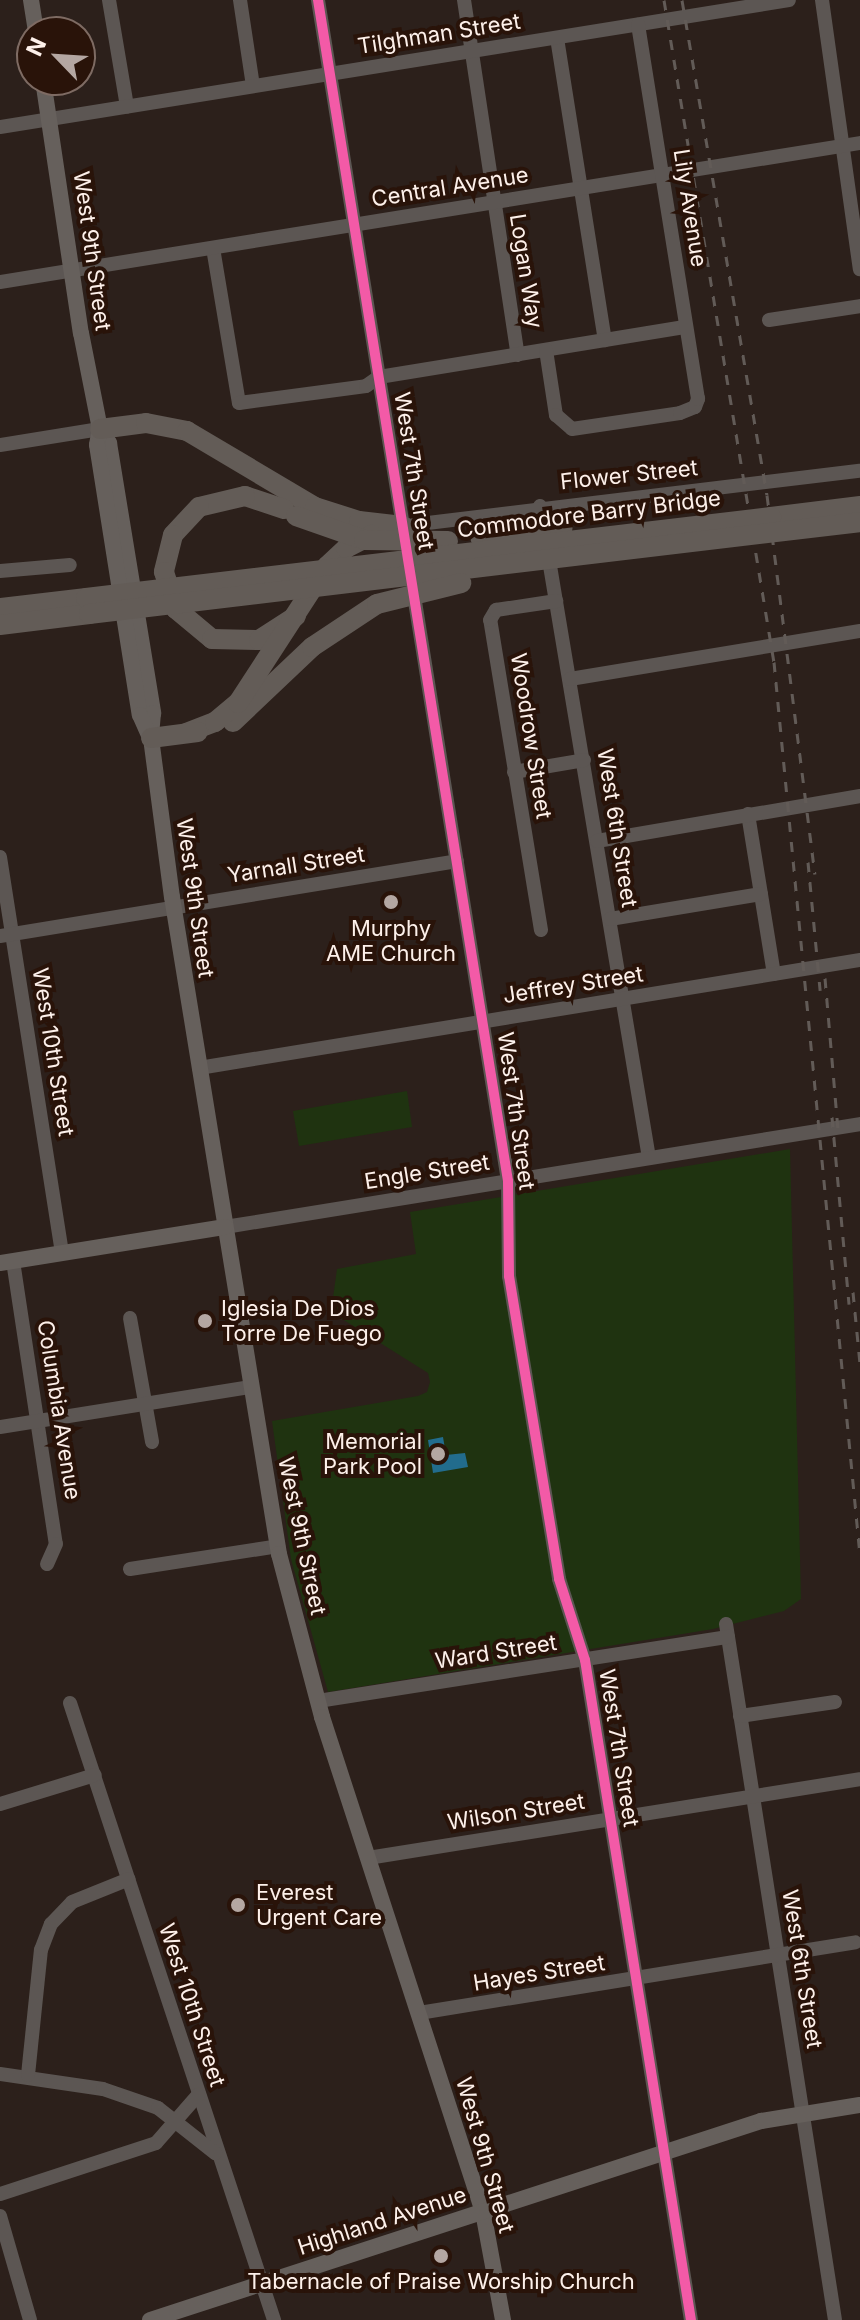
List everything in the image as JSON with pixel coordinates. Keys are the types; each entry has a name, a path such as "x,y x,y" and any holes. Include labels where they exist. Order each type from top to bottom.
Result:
{"highway":[{"path":"100,429 157,424 195,434 315,507 359,521 403,526"},
{"path":"195,434 290,513"},
{"path":"296,616 259,640 221,641 188,624 165,582 169,544 199,507 245,496 350,537 406,544 556,528 771,517"},
{"name":"Commodore Barry Bridge","path":"87,606 860,506"},
{"name":"Commodore Barry Bridge","path":"87,606 860,522"},
{"path":"186,733 215,722 238,703 340,553 362,538 403,526"},
{"path":"151,738 221,727 246,714 312,647 362,611 422,589 757,534"},
{"path":"0,608 87,606"},
{"path":"0,625 87,606"}],"main road":[{"name":"West 9th Street","path":"46,96 100,429 109,443 153,713 151,738 173,908 278,1546 318,1701 483,2212 503,2320"},
{"name":"Engle Street","path":"7,1262 225,1227"},
{"name":"Highland Avenue","path":"150,2320 761,2121 860,2105"}],"street":[{"path":"109,0 127,106"},
{"path":"240,0 253,86"},
{"name":"West 7th Street","path":"318,0 508,1181 508,1257 514,1305 559,1579 585,1660 691,2320"},
{"path":"464,0 472,51"},
{"name":"Tilghman Street","path":"0,127 789,0"},
{"path":"822,0 860,269"},
{"name":"Lily Avenue","path":"546,350 556,415 572,429 680,413 695,407 698,399 638,25"},
{"path":"557,38 605,340"},
{"name":"Logan Way","path":"472,51 518,355"},
{"name":"Central Avenue","path":"0,282 860,143"},
{"path":"213,248 239,403 366,386 379,377 686,327"},
{"path":"769,320 860,306"},
{"path":"0,445 100,429"},
{"name":"Flower Street","path":"403,526 540,506 860,471"},
{"name":"West 6th Street","path":"540,506 649,1158"},
{"path":"0,571 70,565"},
{"name":"Woodrow Street","path":"541,930 490,620 496,610 556,601"},
{"path":"570,679 860,631"},
{"path":"514,772 584,760"},
{"path":"597,841 860,796"},
{"path":"748,814 774,974"},
{"name":"West 10th Street","path":"0,857 6,935 62,1253"},
{"name":"Yarnall Street","path":"6,935 457,861"},
{"path":"610,919 761,894"},
{"name":"Jeffrey Street","path":"199,1068 860,960"},
{"name":"Engle Street","path":"225,1227 860,1124"},
{"name":"Columbia Avenue","path":"7,1262 39,1420 56,1544 47,1564"},
{"path":"130,1318 152,1442"},
{"path":"0,1427 251,1387"},
{"path":"130,1569 278,1546"},
{"name":"West 6th Street","path":"727,1630 835,2320"},
{"name":"Ward Street","path":"318,1701 585,1660 727,1630"},
{"path":"740,1716 835,1702"},
{"name":"West 10th Street","path":"70,1703 215,2153 274,2320"},
{"path":"0,1804 95,1775"},
{"name":"Wilson Street","path":"368,1858 860,1779"},
{"path":"28,2075 41,1950 51,1924 72,1902 129,1879"},
{"name":"Hayes Street","path":"419,2013 778,1957 855,1942"},
{"path":"0,2074 28,2075 103,2089 158,2108 215,2153"},
{"path":"0,2194 156,2143 198,2095"},
{"path":"0,2216 30,2320"}],"green space":[{"path":"407,1091 412,1127 299,1146 293,1111"},
{"path":"790,1149 801,1599 784,1611 713,1629 328,1692 291,1559 272,1421 418,1396 427,1392 430,1382 428,1373 331,1312 337,1269 416,1254 410,1212"}],"water":[{"name":"Memorial Park Pool","path":"443,1437 446,1455 465,1453 468,1467 433,1473 428,1440"}],"railway":[{"path":"664,0 774,662 860,1555"},
{"path":"682,0 767,495 815,874"},
{"path":"808,862 820,990"},
{"path":"825,978 838,1129"},
{"path":"832,1117 849,1304"},
{"path":"853,1292 860,1364"}],"cycle path":[{"path":"318,0 508,1181 509,1276 559,1579 585,1660 691,2320"}],"place":[{"name":"Murphy AME Church","path":"391,902"},
{"name":"Iglesia De Dios Torre De Fuego","path":"205,1321"},
{"name":"Memorial Park Pool","path":"438,1454"},
{"name":"Everest Urgent Care","path":"238,1905"},
{"name":"Tabernacle of Praise Worship Church","path":"441,2256"}]}
